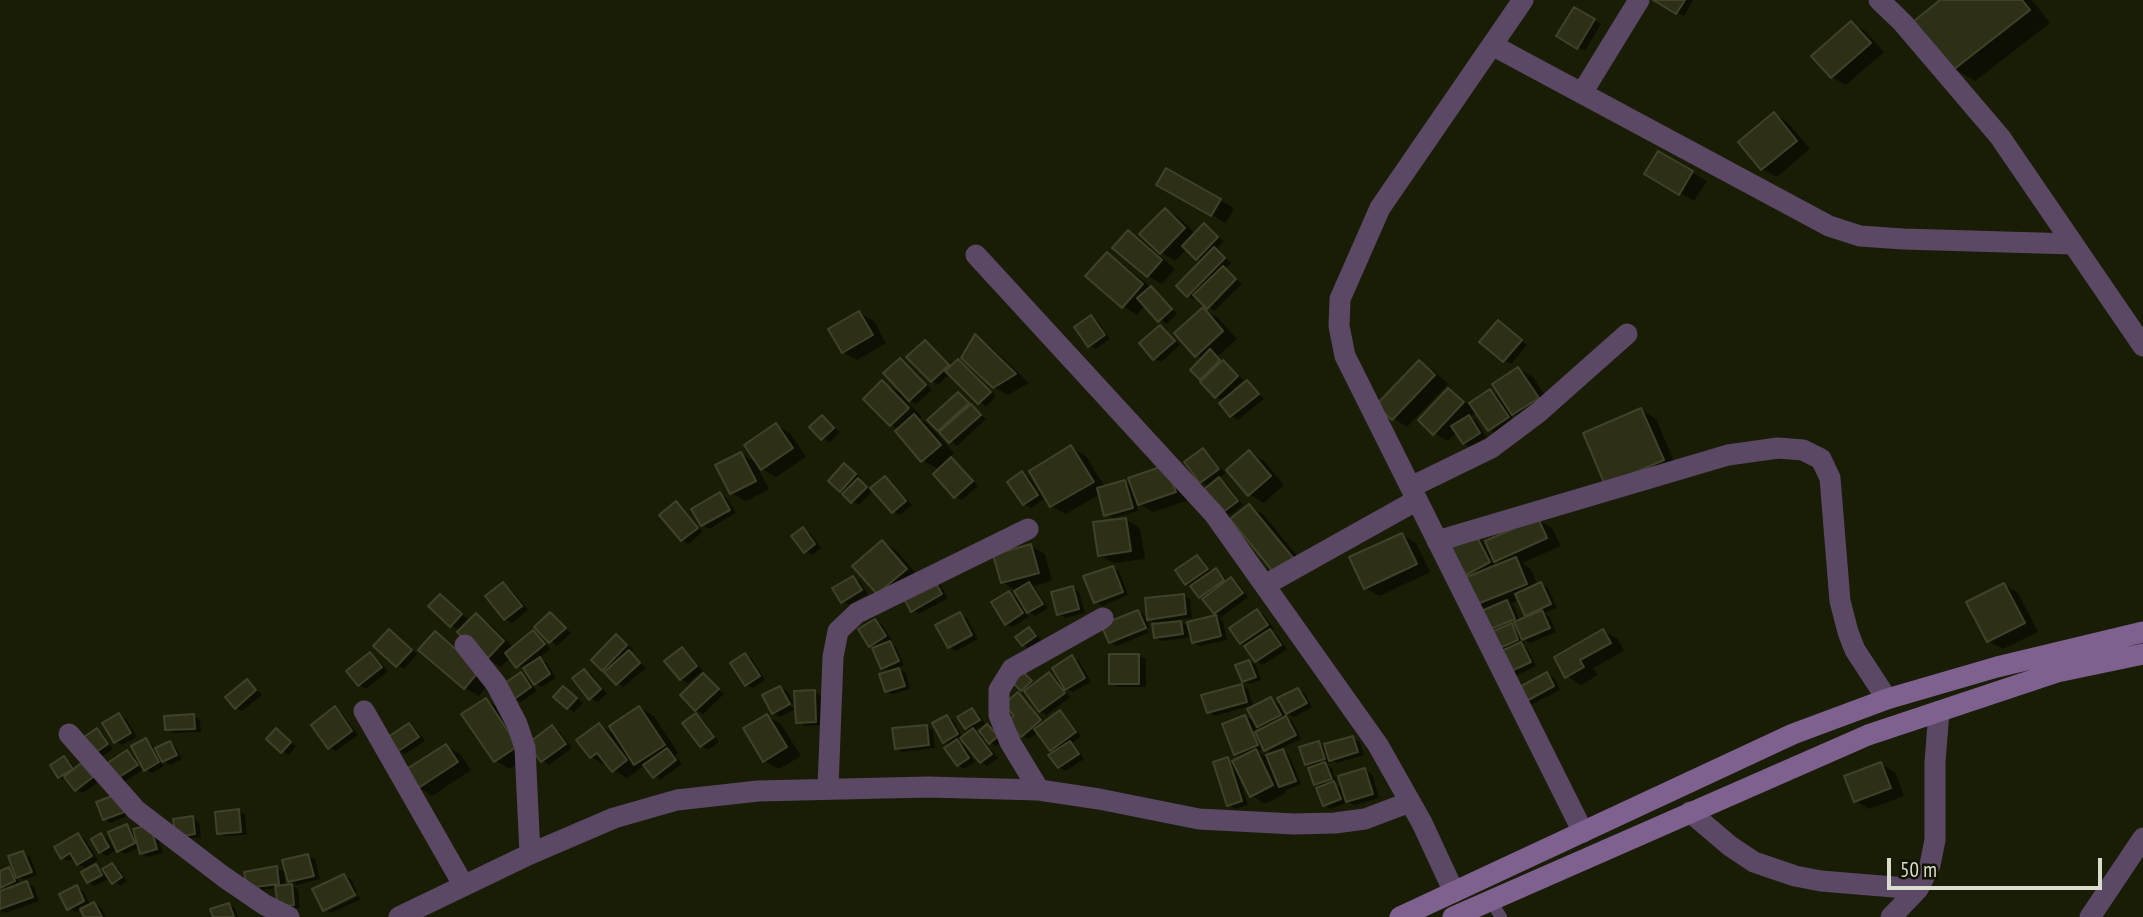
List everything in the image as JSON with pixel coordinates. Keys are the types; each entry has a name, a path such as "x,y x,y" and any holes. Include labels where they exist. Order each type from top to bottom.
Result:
{"street":[{"path":"1523,0 1380,208 1340,299 1339,326 1345,356 1583,832"},
{"path":"1879,0 1902,22 2000,137 2143,346"},
{"path":"1582,93 1636,2"},
{"path":"1492,45 1809,216 1860,236 2073,244"},
{"path":"976,255 1213,514 1378,745 1422,823 1454,892"},
{"path":"1265,586 1491,448 1539,412 1627,334"},
{"path":"1437,541 1728,455 1778,448 1803,450 1821,459 1830,478 1840,601 1848,632 1855,650 1888,699"},
{"path":"828,788 833,657 838,631 857,614 1028,528"},
{"path":"1039,790 1002,724 999,715 999,690 1012,670 1103,618"},
{"path":"1400,917 1793,734 1888,699 1997,667 2143,632"},
{"path":"465,645 496,684 517,724 525,748 530,854"},
{"path":"1453,917 1496,908 1690,812 1868,735 2057,672 2143,654"},
{"path":"364,711 464,886"},
{"path":"1891,917 1918,889 1930,865 1934,840 1940,711"},
{"path":"69,734 147,819 264,905 289,917"},
{"path":"399,917 530,854 614,818 677,800 758,790 1039,790 1199,819 1294,824 1335,823 1365,818 1410,802"},
{"path":"1690,812 1730,846 1755,862 1795,876 1821,881 1918,889"},
{"path":"2090,917 2143,838"}],"building":[{"path":"1653,0 1685,0 1676,14"},
{"path":"1940,0 2022,0 2030,10 1953,70 1914,21"},
{"path":"1574,7 1595,19 1577,49 1556,36"},
{"path":"1851,21 1871,43 1831,78 1811,56"},
{"path":"1774,112 1797,141 1761,170 1738,142"},
{"path":"1658,151 1693,171 1679,195 1644,174"},
{"path":"1166,168 1221,199 1211,216 1156,185"},
{"path":"1165,208 1185,228 1160,254 1139,234"},
{"path":"1204,223 1218,237 1196,260 1182,246"},
{"path":"1128,230 1162,260 1147,277 1112,248"},
{"path":"1214,247 1225,258 1187,297 1176,286"},
{"path":"1107,252 1143,284 1122,308 1085,276"},
{"path":"1223,266 1236,279 1207,309 1193,295"},
{"path":"1151,286 1172,309 1158,322 1137,298"},
{"path":"1203,307 1223,331 1195,357 1174,333"},
{"path":"859,311 873,335 842,353 828,329"},
{"path":"1091,315 1105,335 1088,347 1074,327"},
{"path":"1498,320 1522,340 1503,362 1479,342"},
{"path":"1160,325 1175,341 1153,360 1139,343"},
{"path":"975,334 1016,374 993,388 961,358"},
{"path":"925,340 949,365 931,382 906,357"},
{"path":"1210,349 1220,360 1200,380 1190,370"},
{"path":"900,358 926,385 909,401 883,373"},
{"path":"958,359 991,392 978,404 945,371"},
{"path":"1223,360 1238,376 1215,398 1200,382"},
{"path":"1419,360 1435,375 1392,420 1376,405"},
{"path":"1518,367 1539,398 1512,415 1492,384"},
{"path":"882,380 909,408 890,426 863,399"},
{"path":"1247,380 1259,394 1230,417 1219,403"},
{"path":"1448,388 1464,402 1433,435 1418,420"},
{"path":"1490,389 1509,417 1488,431 1469,403"},
{"path":"958,392 969,403 938,431 927,420"},
{"path":"971,404 981,415 949,443 939,432"},
{"path":"1641,408 1664,460 1605,485 1583,433"},
{"path":"914,414 941,445 921,462 895,431"},
{"path":"822,415 834,428 821,440 809,427"},
{"path":"1469,415 1480,433 1463,444 1451,426"},
{"path":"776,423 793,448 761,470 744,445"},
{"path":"1071,445 1094,482 1050,507 1029,471"},
{"path":"1203,448 1219,469 1200,483 1184,462"},
{"path":"1249,450 1271,476 1248,496 1226,470"},
{"path":"741,452 756,481 730,494 715,465"},
{"path":"951,457 973,481 954,498 933,474"},
{"path":"844,463 856,474 840,492 828,481"},
{"path":"1166,465 1176,492 1138,505 1128,478"},
{"path":"1022,471 1038,495 1023,505 1007,482"},
{"path":"885,476 906,501 892,513 870,488"},
{"path":"1219,477 1238,501 1222,513 1203,490"},
{"path":"858,478 867,487 851,503 842,494"},
{"path":"1125,480 1133,508 1104,516 1097,488"},
{"path":"720,492 730,510 701,526 691,509"},
{"path":"676,501 698,528 681,541 659,515"},
{"path":"1249,504 1294,559 1275,574 1230,519"},
{"path":"1126,518 1131,551 1098,556 1093,522"},
{"path":"1538,518 1547,538 1494,562 1485,541"},
{"path":"803,527 815,544 804,553 791,536"},
{"path":"1402,533 1417,564 1364,589 1349,557"},
{"path":"1476,535 1490,562 1466,575 1451,548"},
{"path":"882,540 907,569 877,594 852,566"},
{"path":"1031,544 1039,573 1001,583 993,555"},
{"path":"1197,555 1208,569 1185,585 1175,570"},
{"path":"1516,557 1527,584 1475,605 1464,578"},
{"path":"1113,566 1123,592 1094,603 1083,576"},
{"path":"1216,568 1224,580 1199,598 1190,586"},
{"path":"853,576 862,590 841,603 832,588"},
{"path":"1231,577 1243,593 1214,614 1202,599"},
{"path":"934,580 942,594 911,612 903,597"},
{"path":"503,582 522,606 504,620 485,596"},
{"path":"1029,582 1043,604 1027,613 1014,591"},
{"path":"1541,582 1551,604 1525,616 1515,594"},
{"path":"2004,583 2025,623 1987,642 1966,602"},
{"path":"1073,586 1079,609 1057,615 1051,592"},
{"path":"1009,591 1023,613 1005,625 991,602"},
{"path":"440,594 462,614 450,627 428,606"},
{"path":"1184,594 1186,614 1147,620 1145,598"},
{"path":"1507,600 1515,619 1486,631 1479,612"},
{"path":"1257,609 1268,625 1240,644 1229,628"},
{"path":"1138,610 1146,628 1109,643 1101,625"},
{"path":"1542,610 1550,628 1522,640 1514,622"},
{"path":"550,612 566,628 549,643 534,627"},
{"path":"960,612 972,635 948,648 935,625"},
{"path":"476,613 504,641 486,660 457,632"},
{"path":"1216,615 1221,636 1192,643 1187,622"},
{"path":"875,619 886,636 869,647 858,629"},
{"path":"1181,621 1183,634 1154,638 1152,624"},
{"path":"1512,623 1518,640 1495,650 1489,633"},
{"path":"1029,627 1036,636 1022,646 1015,637"},
{"path":"389,629 412,650 396,667 373,646"},
{"path":"1270,629 1281,645 1255,662 1244,646"},
{"path":"1603,629 1611,643 1580,660 1584,667 1565,678 1554,657"},
{"path":"533,630 545,644 516,668 505,653"},
{"path":"435,631 480,670 464,689 418,650"},
{"path":"616,634 627,645 602,671 591,660"},
{"path":"890,641 899,661 881,669 872,648"},
{"path":"1521,642 1531,662 1507,673 1497,653"},
{"path":"682,647 697,666 680,680 664,661"},
{"path":"629,650 640,663 616,685 604,672"},
{"path":"370,652 382,667 358,686 346,671"},
{"path":"745,653 760,676 745,686 730,663"},
{"path":"1109,654 1139,654 1139,684 1109,684"},
{"path":"1072,655 1085,678 1065,690 1052,668"},
{"path":"540,657 550,674 534,685 523,668"},
{"path":"1249,660 1256,677 1242,682 1235,665"},
{"path":"899,668 905,686 885,692 879,674"},
{"path":"584,669 601,689 589,700 572,678"},
{"path":"1021,670 1032,681 1021,691 1010,680"},
{"path":"521,672 531,687 513,700 502,685"},
{"path":"1049,672 1065,693 1039,712 1024,691"},
{"path":"1547,672 1554,686 1523,703 1516,689"},
{"path":"703,673 719,689 695,711 680,695"},
{"path":"247,679 256,690 235,709 225,697"},
{"path":"1242,684 1247,702 1207,713 1201,695"},
{"path":"563,686 577,698 567,709 553,697"},
{"path":"780,686 790,704 772,714 762,695"},
{"path":"1298,688 1307,703 1286,714 1277,698"},
{"path":"815,690 816,722 796,723 794,691"},
{"path":"1018,692 1041,720 1021,737 1007,721 1014,716 1004,704"},
{"path":"1271,697 1281,715 1257,727 1247,709"},
{"path":"486,698 518,746 494,762 461,714"},
{"path":"335,706 352,731 328,749 311,725"},
{"path":"639,706 665,745 634,765 609,726"},
{"path":"972,708 980,720 965,729 957,717"},
{"path":"1060,710 1076,732 1050,751 1034,729"},
{"path":"119,713 131,733 114,743 102,723"},
{"path":"696,713 714,737 700,747 682,723"},
{"path":"194,714 195,729 165,730 164,716"},
{"path":"767,714 787,747 763,762 743,728"},
{"path":"947,715 958,734 943,743 932,723"},
{"path":"1245,715 1258,745 1234,755 1222,724"},
{"path":"1286,716 1296,735 1264,751 1255,732"},
{"path":"409,723 419,737 397,752 388,737"},
{"path":"599,723 627,760 612,772 597,753 590,758 576,740"},
{"path":"987,724 998,736 989,744 979,731"},
{"path":"552,725 566,744 541,762 527,744"},
{"path":"927,725 929,745 895,749 892,728"},
{"path":"97,728 108,744 92,755 81,739"},
{"path":"276,728 291,742 281,753 266,739"},
{"path":"973,728 992,754 980,763 960,738"},
{"path":"1353,736 1358,752 1329,761 1324,744"},
{"path":"146,738 159,762 144,771 131,746"},
{"path":"957,739 969,758 957,766 944,748"},
{"path":"170,741 177,755 162,762 155,748"},
{"path":"1070,741 1079,754 1058,768 1048,755"},
{"path":"1319,741 1325,759 1305,765 1299,747"},
{"path":"446,744 458,762 417,789 405,770"},
{"path":"667,748 676,760 653,778 643,765"},
{"path":"1256,749 1273,785 1250,797 1232,761"},
{"path":"1283,749 1296,781 1279,787 1266,755"},
{"path":"127,750 138,765 113,781 103,766"},
{"path":"64,756 73,769 58,778 50,765"},
{"path":"1228,757 1242,801 1227,806 1213,762"},
{"path":"1325,762 1332,779 1314,785 1308,768"},
{"path":"1881,762 1891,788 1854,802 1844,776"},
{"path":"81,763 93,777 75,791 64,777"},
{"path":"1365,768 1373,794 1346,802 1338,776"},
{"path":"1334,781 1341,799 1323,806 1316,788"},
{"path":"120,793 127,811 103,820 96,802"},
{"path":"239,809 241,832 217,834 215,812"},
{"path":"193,816 195,834 176,837 173,819"},
{"path":"127,824 135,843 117,852 108,832"},
{"path":"150,825 157,849 140,854 133,829"},
{"path":"78,833 92,856 77,865 70,853 61,859 54,847"},
{"path":"101,833 109,847 99,853 91,839"},
{"path":"23,851 32,872 16,878 8,856"},
{"path":"308,854 314,876 288,882 282,860"},
{"path":"112,863 122,877 112,884 102,869"},
{"path":"96,864 102,875 87,883 81,872"},
{"path":"277,866 279,884 247,888 244,872"},
{"path":"9,867 15,881 0,888 0,871"},
{"path":"344,874 355,895 323,911 312,889"},
{"path":"27,881 33,897 0,909 0,891"},
{"path":"292,884 294,905 278,907 275,886"},
{"path":"77,885 84,901 67,910 59,894"},
{"path":"94,902 102,917 84,917 80,909"},
{"path":"229,903 234,917 213,917 210,909"}]}
